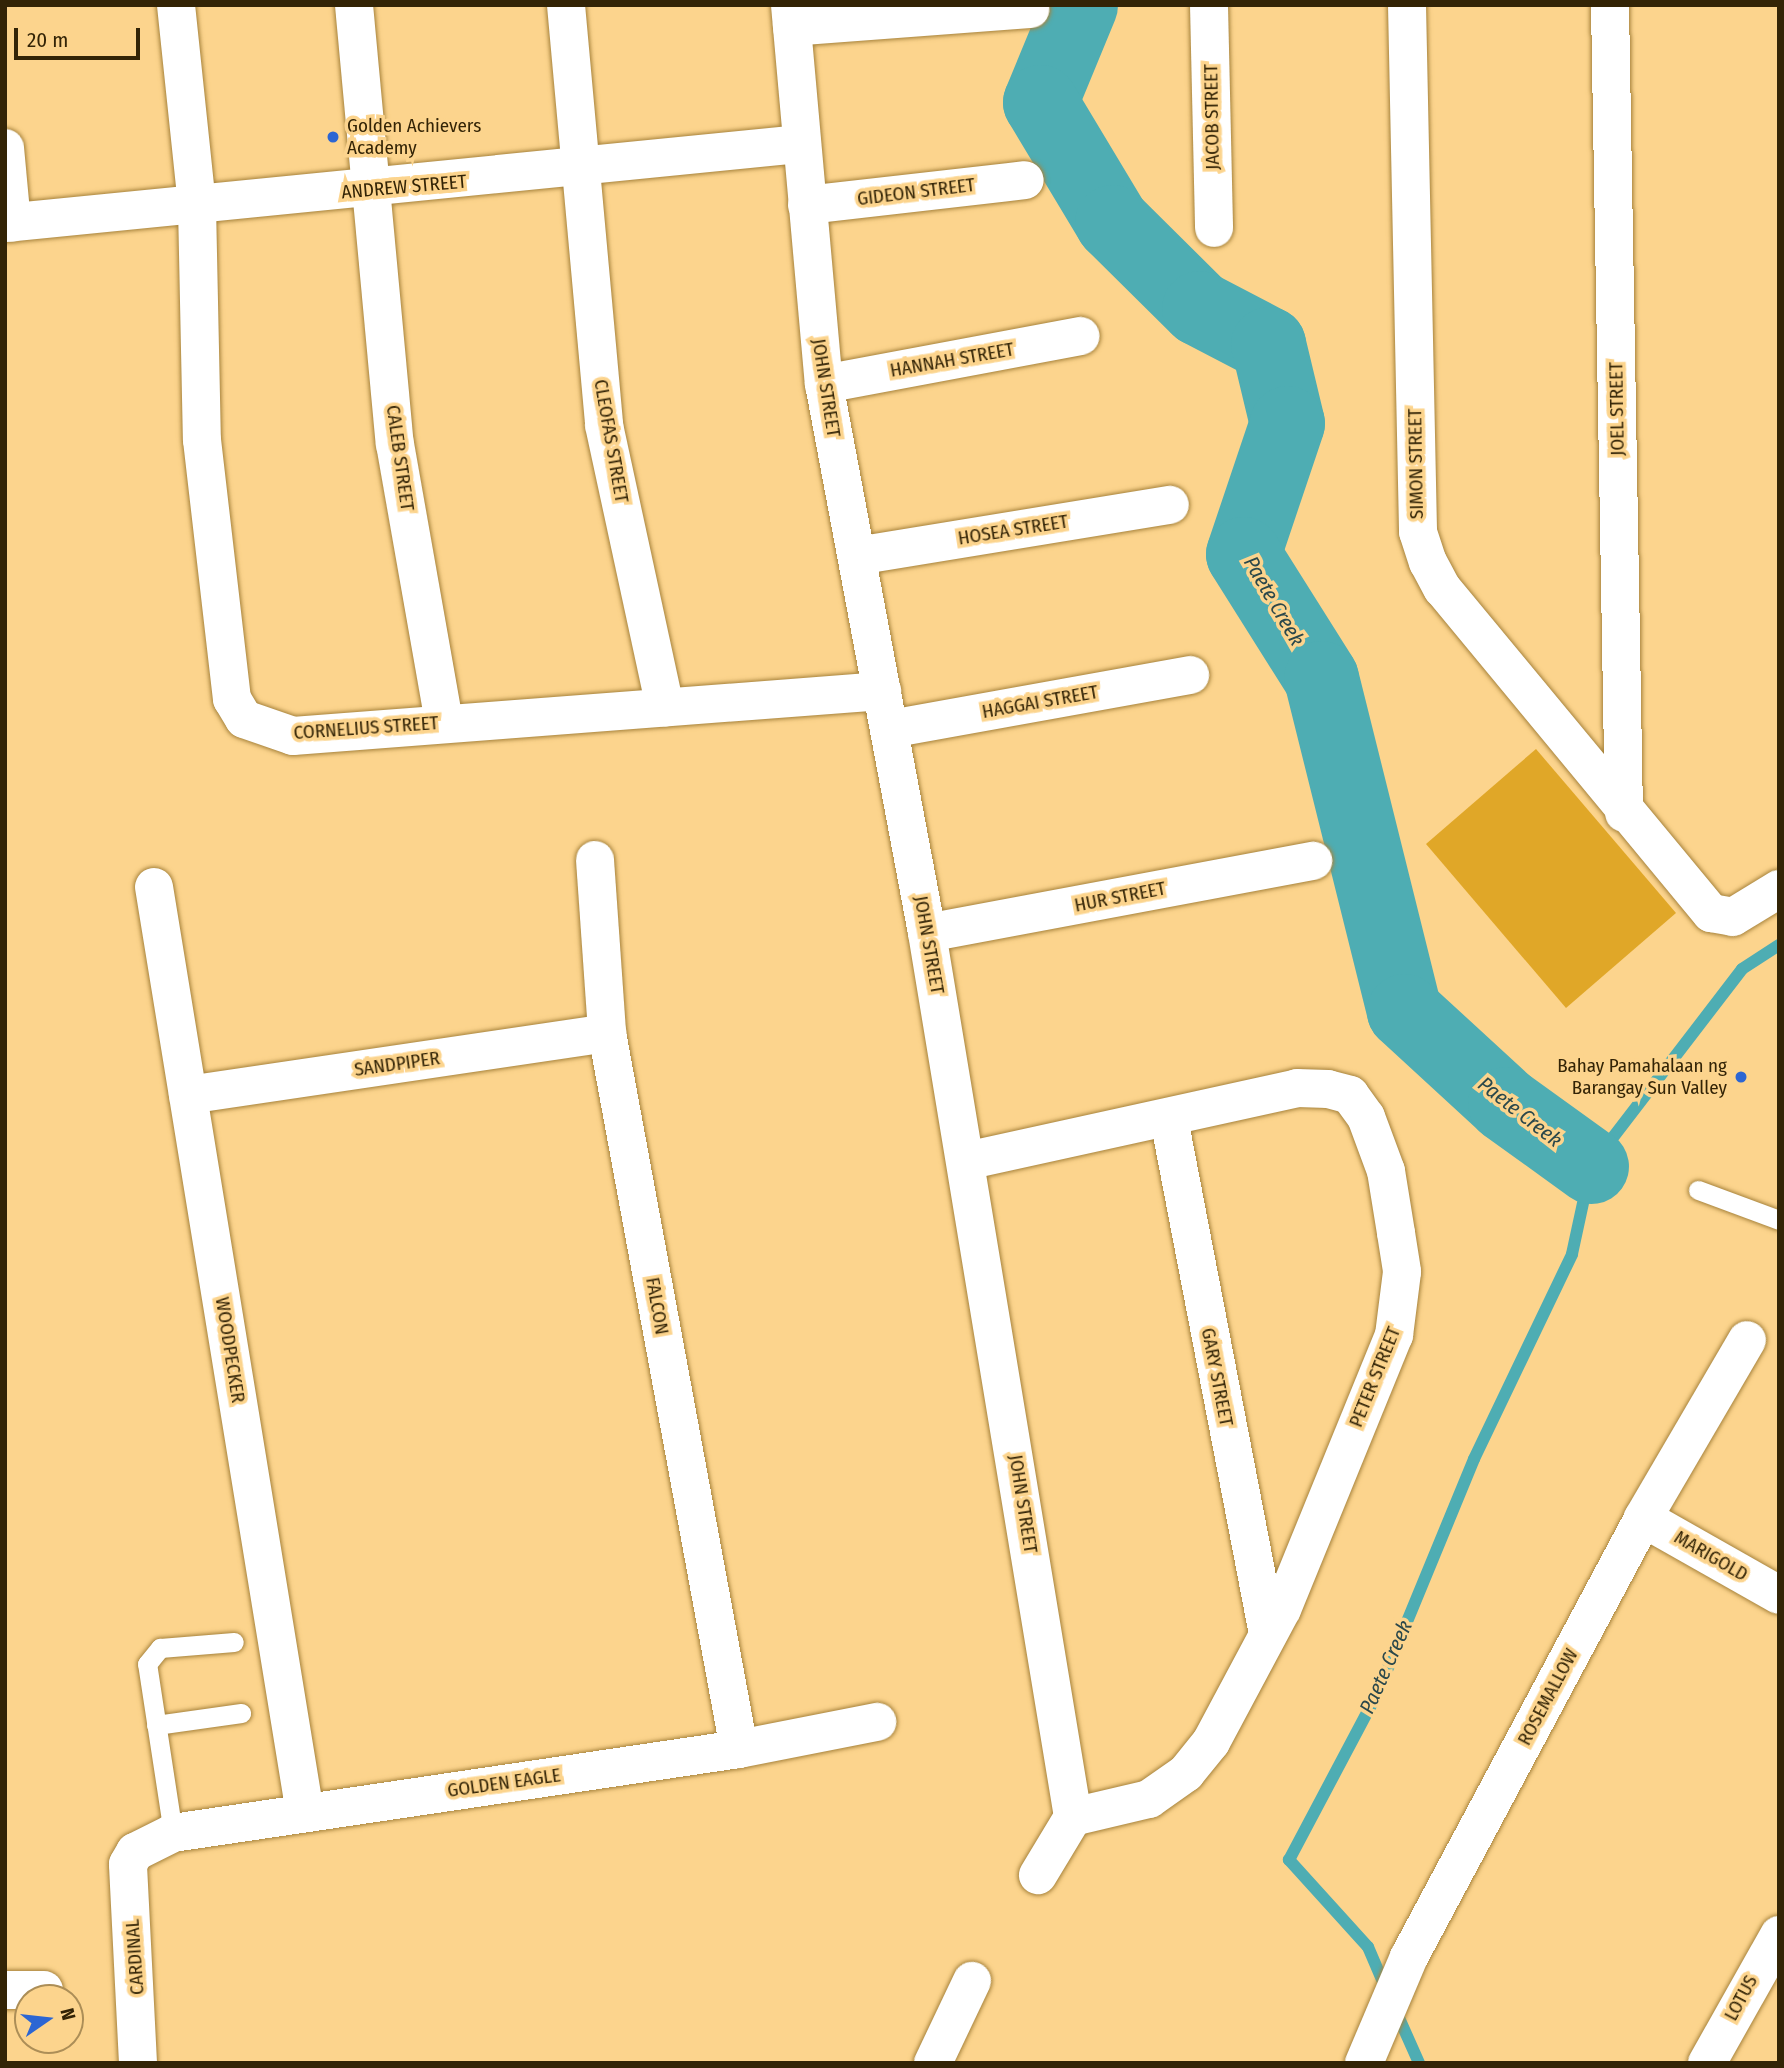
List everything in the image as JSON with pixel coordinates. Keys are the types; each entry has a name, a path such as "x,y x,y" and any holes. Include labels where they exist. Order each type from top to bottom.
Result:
{"street":[{"name":"CORNELIUS STREET","path":"176,5 197,206 202,440 232,699 244,719 293,736 883,691"},
{"name":"CALEB STREET","path":"354,5 395,444 444,723"},
{"name":"CLEOFAS STREET","path":"566,5 604,425 666,708"},
{"name":"JACOB STREET","path":"1209,5 1214,229"},
{"name":"SIMON STREET","path":"1407,5 1418,532 1442,588 1624,813 1712,913 1721,919 1743,913 1779,888"},
{"name":"JOEL STREET","path":"1610,5 1624,813"},
{"path":"791,16 1030,9"},
{"name":"JOHN STREET","path":"791,16 824,384 927,933 1073,1817"},
{"name":"ANDREW STREET","path":"9,223 582,171 801,144"},
{"path":"5,148 9,223"},
{"name":"GIDEON STREET","path":"807,205 1025,180"},
{"name":"HANNAH STREET","path":"824,384 1081,336"},
{"name":"HOSEA STREET","path":"856,555 1170,505"},
{"name":"HAGGAI STREET","path":"890,729 1190,675"},
{"name":"FALCON","path":"595,860 607,1033 739,1749"},
{"name":"HUR STREET","path":"927,933 1313,861"},
{"name":"WOODPECKER","path":"154,887 305,1813"},
{"name":"SANDPIPER","path":"188,1095 607,1033"},
{"name":"PETER STREET","path":"966,1161 1169,1119 1297,1088 1328,1089 1350,1095 1366,1117 1386,1171 1402,1272 1394,1335 1268,1634 1211,1742 1186,1773 1149,1799 1073,1817"},
{"name":"GARY STREET","path":"1169,1119 1268,1634"},
{"name":"ROSEMALLOW","path":"1364,2063 1409,1957 1643,1518 1747,1340"},
{"name":"MARIGOLD","path":"1643,1518 1779,1595"},
{"name":"GOLDEN EAGLE","path":"135,1852 173,1833 739,1749 877,1722"},
{"path":"1038,1875 1073,1817"},
{"name":"CARDINAL","path":"135,1852 128,1864 138,2063"},
{"name":"LOTUS","path":"1707,2063 1779,1935"},
{"path":"933,2063 972,1981"}],"lane":[{"path":"1698,1190 1779,1220"},
{"path":"173,1833 147,1664 152,1653 234,1643"},
{"path":"156,1725 241,1713"}],"shaded area":[{"path":"1536,749 1676,913 1566,1008 1426,844"}],"waterway":[{"name":"Paete Creek","path":"1080,5 1040,102 1112,222 1199,308 1268,344 1287,423 1243,554 1321,678 1404,1011 1505,1104 1591,1166"},
{"name":"Paete Creek","path":"1386,1989 1368,1947 1289,1860 1378,1692 1474,1459 1572,1254 1591,1166 1742,969 1779,945"},
{"name":"Paete Creek","path":"1395,2009 1419,2063"}],"place":[{"name":"Golden Achievers Academy","path":"333,137"},
{"name":"Bahay Pamahalaan ng Barangay Sun Valley","path":"1741,1077"}]}
